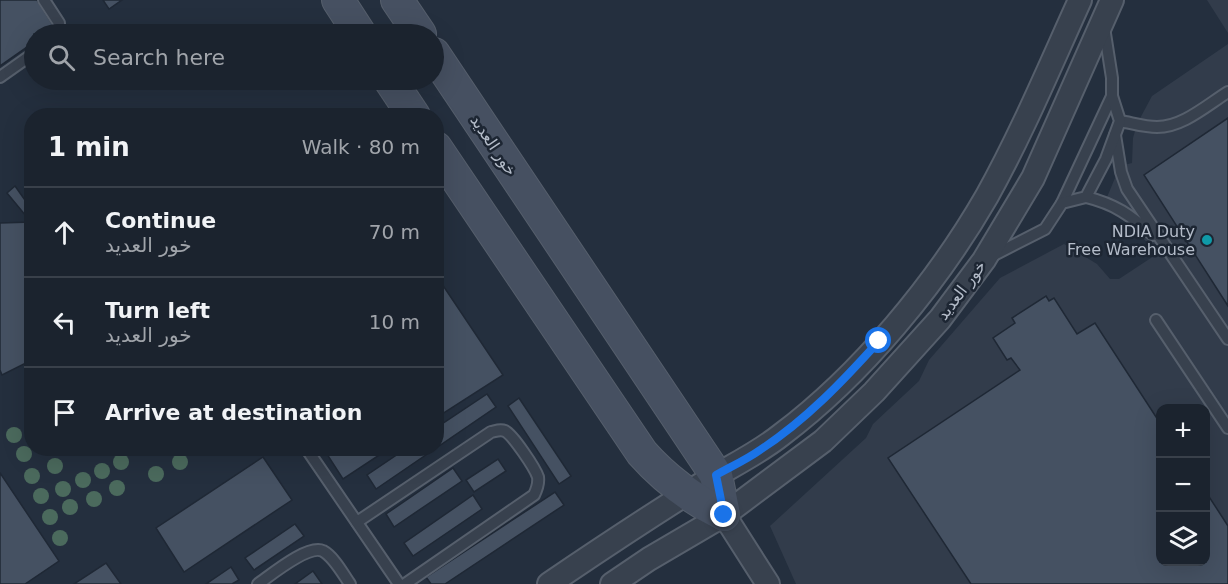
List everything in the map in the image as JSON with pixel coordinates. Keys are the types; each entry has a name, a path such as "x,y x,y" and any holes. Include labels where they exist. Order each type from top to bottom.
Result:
{"main road":[{"path":"338,0 354,24"},
{"path":"398,0 414,24"},
{"name":"خور العديد","path":"444,69 716,475 724,515"},
{"path":"397,90 409,108"},
{"path":"444,160 642,453 687,493 724,515"}],"street":[{"name":"خور العديد","path":"549,584 687,493 759,452 817,406 848,376 909,308 964,233 1008,157 1080,0"},
{"name":"خور العديد","path":"612,584 649,559 724,515 823,441 874,392 940,319 984,260 1034,178 1107,10"},
{"path":"724,515 768,584"}],"lane":[{"path":"44,0 59,24"},
{"path":"1086,197 1106,159 1120,121 1112,96 1107,10"},
{"path":"0,77 24,60"},
{"path":"1120,121 1147,126 1168,126 1180,122 1228,92"},
{"path":"984,260 1045,229 1062,203 1112,96"},
{"path":"1115,135 1121,172 1127,189 1228,339"},
{"path":"1062,203 1086,197 1105,202 1121,209 1167,247"},
{"path":"1156,320 1228,428"},
{"path":"357,522 491,432 499,430 507,432 513,439 535,471 538,488 534,495 405,584"},
{"path":"312,456 399,584"},
{"path":"258,584 301,555 316,549 330,556 350,584"}],"shaded area":[{"path":"1207,0 1228,0 1228,33"},
{"path":"1228,44 1228,584 796,584 770,526 866,438 873,424 919,381 929,360 1000,278 1064,244 1097,264 1110,279 1119,279 1157,254 1131,224 1103,209 1120,166 1132,163 1133,138 1137,124 1152,96"}],"building":[{"path":"0,0 37,0 52,24 24,24 24,49 0,66"},
{"path":"103,0 122,0 109,9"},
{"name":"NDIA Duty Free Warehouse","path":"1228,118 1228,306 1144,175"},
{"path":"15,186 24,199 24,214 7,193"},
{"path":"24,222 24,364 2,375 0,370 0,223"},
{"path":"444,287 503,375 444,413"},
{"path":"1046,296 1049,301 1054,298 1077,334 1095,323 1156,417 1156,566 1210,566 1210,498 1228,526 1228,584 971,584 888,458 1020,370 1011,358 1007,360 993,338 1015,323 1012,318"},
{"path":"487,394 496,407 444,443 444,423"},
{"path":"519,398 571,476 559,484 508,406"},
{"path":"328,456 378,456 343,479"},
{"path":"395,456 424,456 376,489 367,475"},
{"path":"263,457 292,500 184,572 156,528"},
{"path":"498,459 506,471 474,492 466,480"},
{"path":"453,468 462,481 394,527 386,514"},
{"path":"0,473 59,561 25,584 0,584"},
{"path":"555,492 564,505 445,584 431,584 426,577"},
{"path":"473,495 482,509 413,556 404,543"},
{"path":"295,524 304,536 254,570 245,558"},
{"path":"106,563 121,584 74,584"},
{"path":"231,567 239,580 232,584 206,584"},
{"path":"313,571 322,584 295,584"}],"place":[{"name":"NDIA Duty Free Warehouse","path":"1207,240"}],"route":[{"path":"724,515 716,475 759,452 782,435 848,376 879,341"}]}
